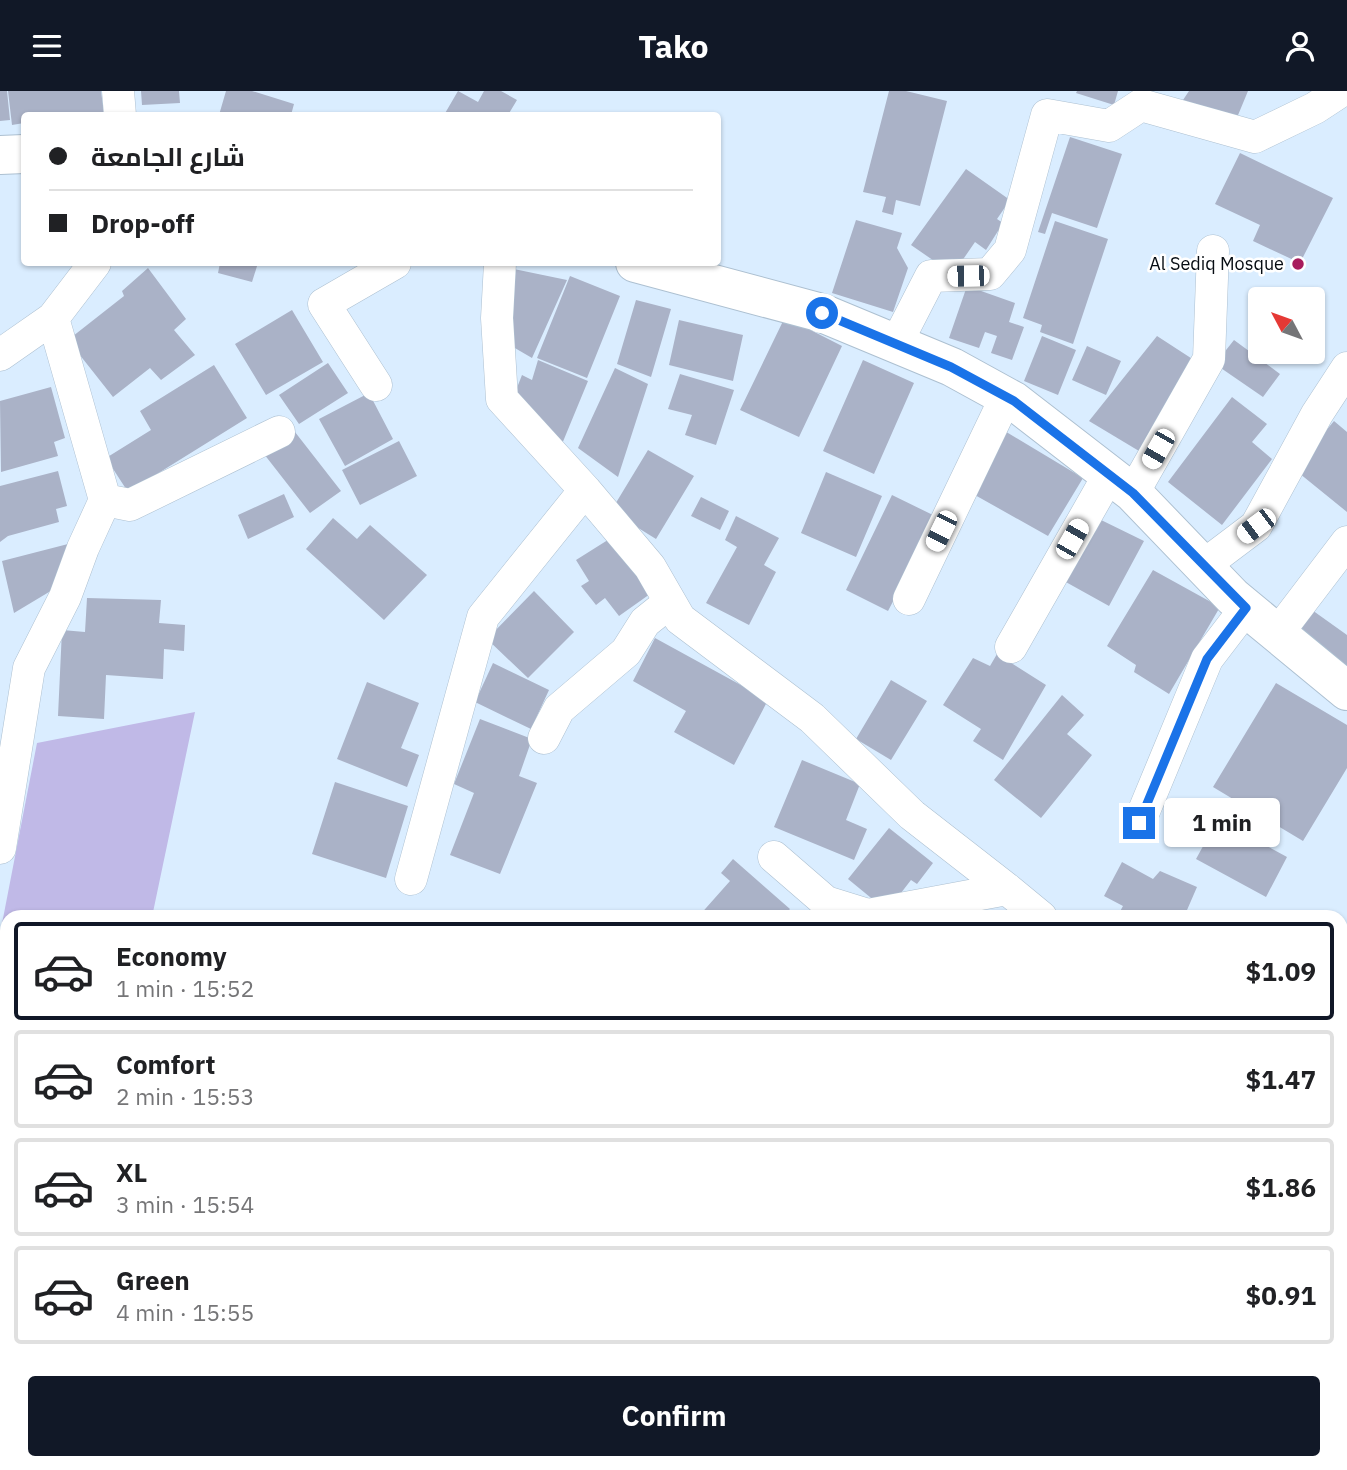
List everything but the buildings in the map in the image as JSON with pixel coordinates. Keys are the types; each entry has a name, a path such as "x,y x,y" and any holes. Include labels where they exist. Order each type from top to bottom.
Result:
{"main road":[{"path":"0,155 21,154"},
{"path":"646,266 822,313 951,367 1006,397 1121,484 1246,608 1347,691"}],"street":[{"path":"118,91 120,112"},
{"path":"896,344 931,276 990,274 1010,250 1047,115 1109,126 1141,105 1255,137 1315,108 1340,91"},
{"path":"1010,647 1209,359 1213,251"},
{"path":"0,355 53,318 93,266"},
{"path":"376,385 324,304 391,266"},
{"path":"500,266 497,318 502,399 650,567 680,619 812,718 912,815 1033,910"},
{"path":"0,848 29,668 65,597 105,500 53,318"},
{"path":"1203,566 1256,526 1317,414 1347,368"},
{"path":"909,599 1006,397"},
{"path":"105,500 130,505 279,432"},
{"path":"411,879 483,617 584,489"},
{"path":"1277,634 1347,543"},
{"path":"544,738 559,709 626,652 645,622 670,602"},
{"path":"1139,823 1207,659 1246,608"},
{"path":"774,857 826,902 852,910"},
{"path":"894,910 1007,888"}],"shaded area":[{"path":"195,712 153,910 5,910 37,743"}],"place":[{"name":"Al Sediq Mosque","path":"1298,264"}],"route":[{"path":"822,313 951,367 1014,401 1133,493 1246,608 1207,659 1139,823"}]}
